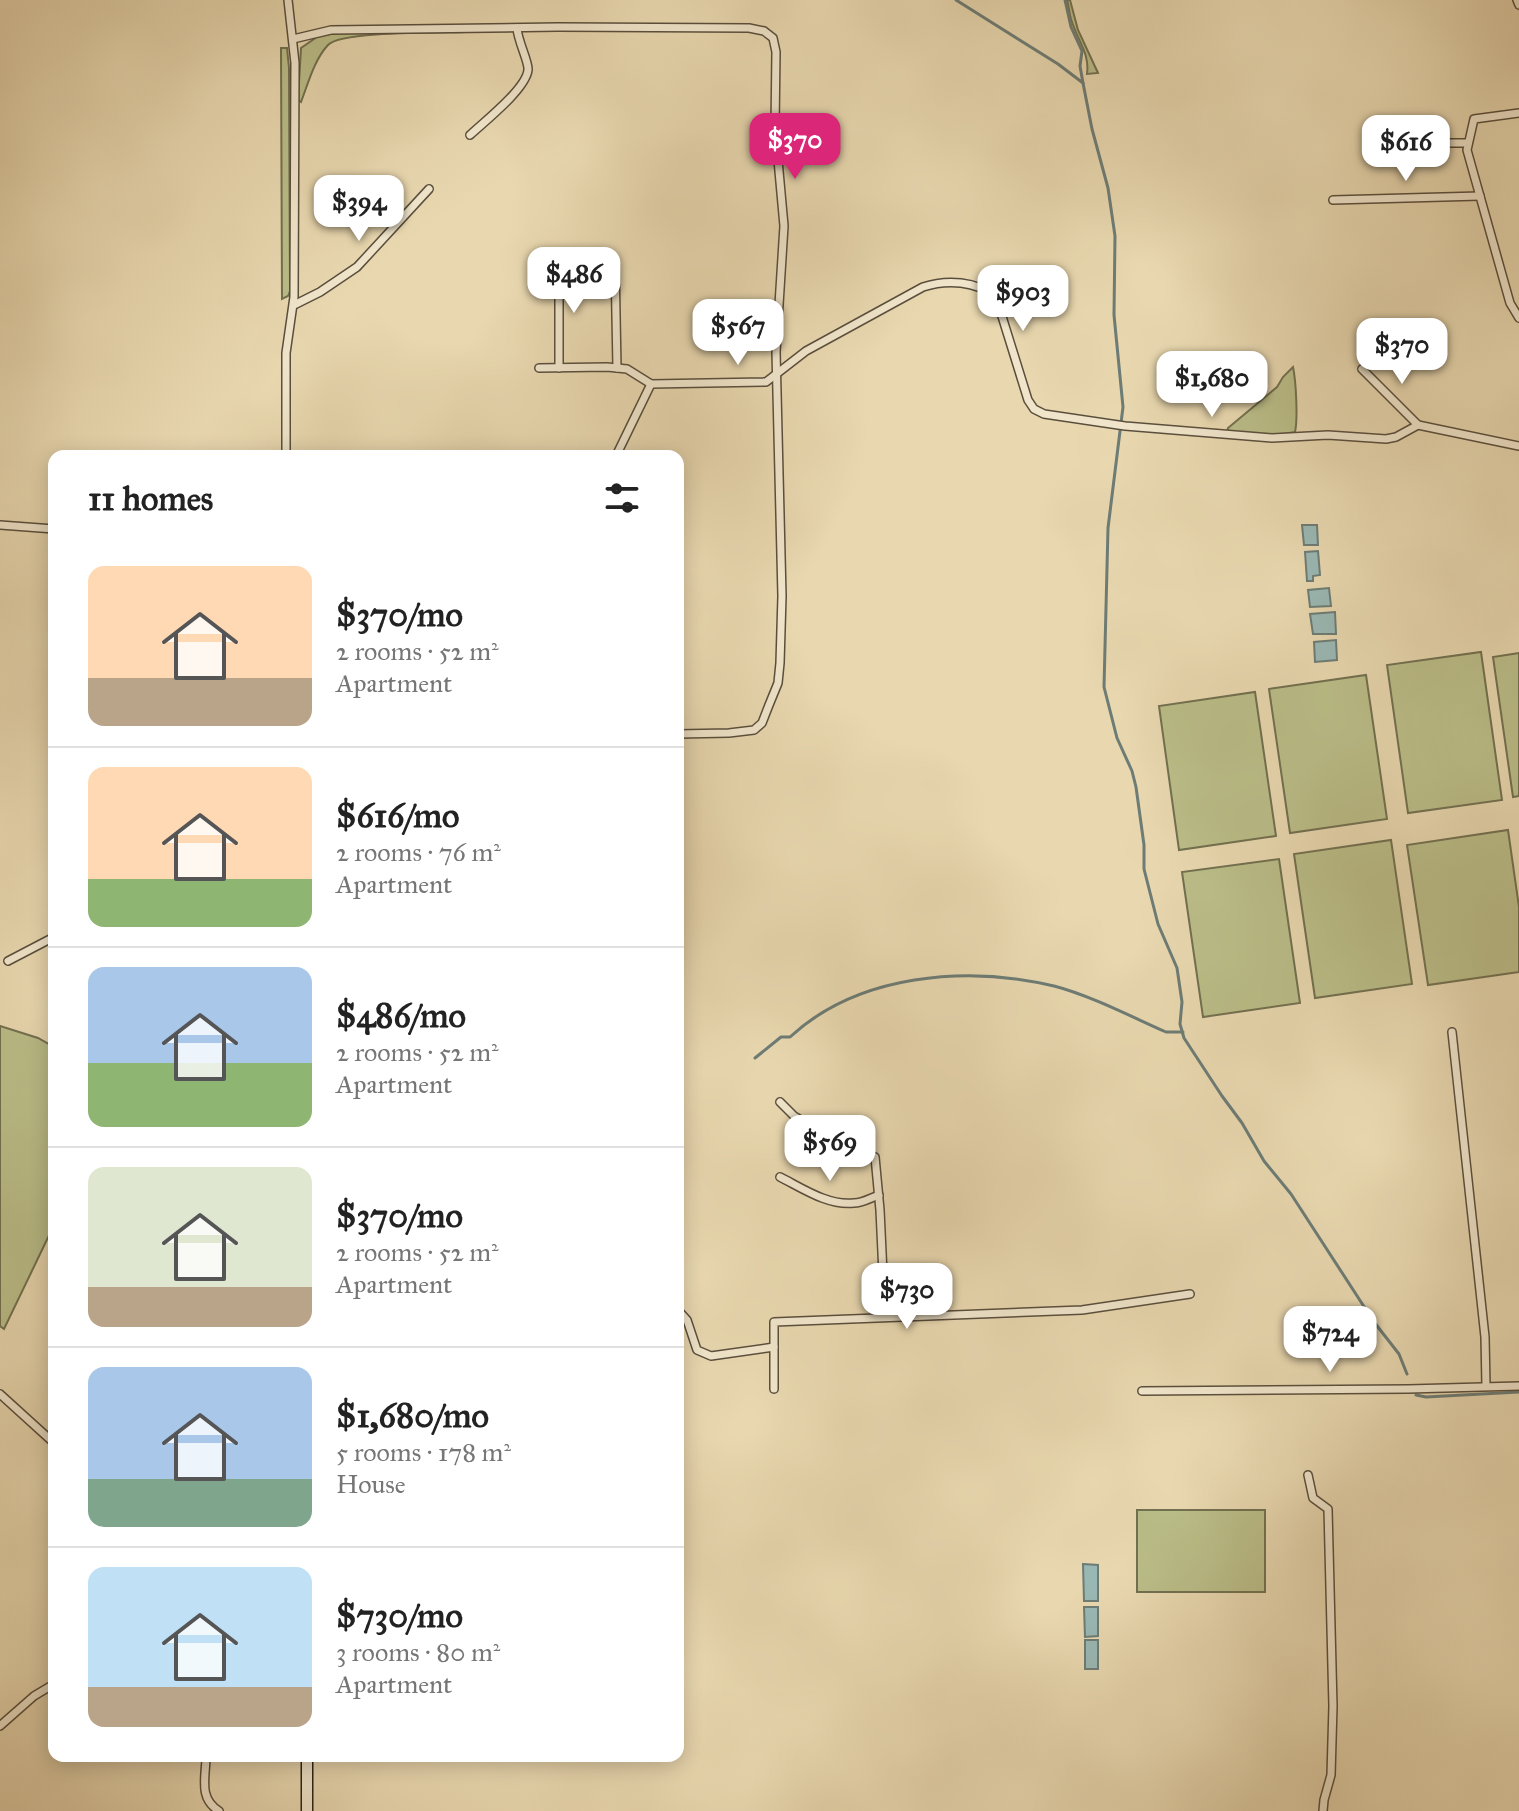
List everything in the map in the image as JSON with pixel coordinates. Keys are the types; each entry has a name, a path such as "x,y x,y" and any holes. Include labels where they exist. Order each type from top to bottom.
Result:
{"street":[{"path":"286,450 286,353 294,305 293,39 288,0"},
{"path":"293,39 331,30 517,28 749,28 764,31 773,38 776,52 775,127 784,226 777,337 782,596 778,683 762,723 754,730 684,734"},
{"path":"470,135 512,96 526,77 528,68 518,41 517,28"},
{"path":"1519,113 1474,119 1467,150 1510,303 1519,318"},
{"path":"1367,143 1468,143"},
{"path":"294,305 357,267 429,189"},
{"path":"1333,200 1480,196"},
{"path":"559,263 559,368"},
{"path":"615,263 617,368"},
{"path":"539,368 627,369 651,384 766,382 806,351 923,287 938,282 954,282 989,291 996,297 1028,400 1034,409 1044,414 1119,425 1272,438 1328,435 1386,439 1418,425"},
{"path":"1362,369 1418,425 1519,446"},
{"path":"619,450 651,384"},
{"path":"0,525 48,529"},
{"path":"8,961 48,940"},
{"path":"1452,1032 1485,1337 1486,1386"},
{"path":"780,1102 794,1116 817,1130 871,1153 876,1161 885,1316"},
{"path":"780,1177 820,1197 848,1203 879,1195"},
{"path":"774,1389 774,1322 1082,1310 1190,1294"},
{"path":"684,1317 692,1344 702,1354 711,1356 774,1347"},
{"path":"1142,1391 1519,1386"},
{"path":"0,1394 48,1438"},
{"path":"1308,1475 1313,1498 1328,1509 1333,1719 1331,1775 1323,1811"},
{"path":"0,1726 48,1688"},
{"path":"206,1762 204,1795 207,1802 219,1811"},
{"path":"307,1762 307,1811"}],"green space":[{"path":"1067,0 1070,0 1078,30 1098,73 1087,74 1085,53 1070,17"},
{"path":"466,32 371,35 337,40 323,51 301,102 298,100 301,48 317,37 335,33"},
{"path":"281,48 287,48 289,68 290,291 282,299"},
{"path":"1293,367 1295,432 1271,436 1227,432 1277,387"},
{"path":"1481,652 1502,800 1408,813 1387,665"},
{"path":"1519,653 1519,796 1513,797 1493,657"},
{"path":"1366,675 1387,819 1290,833 1269,689"},
{"path":"1255,692 1276,836 1179,850 1159,706"},
{"path":"1508,830 1519,907 1519,972 1428,985 1407,845"},
{"path":"1391,840 1412,984 1315,998 1294,854"},
{"path":"1279,859 1300,1003 1203,1017 1182,872"},
{"path":"0,1026 48,1044 48,1237 4,1329 0,1326"},
{"path":"1137,1510 1265,1510 1265,1592 1137,1592"}],"water":[{"path":"1302,525 1317,525 1318,545 1304,545"},
{"path":"1318,551 1320,575 1313,576 1313,581 1307,581 1305,552"},
{"path":"1329,588 1331,606 1310,607 1308,590"},
{"path":"1335,612 1336,634 1313,634 1310,614"},
{"path":"1336,640 1337,660 1315,662 1314,642"},
{"path":"1083,1564 1098,1565 1098,1601 1084,1601"},
{"path":"1084,1607 1098,1607 1098,1636 1085,1637"},
{"path":"1085,1640 1098,1640 1098,1669 1085,1669"}],"waterway":[{"path":"956,0 1083,83"},
{"path":"1065,0 1071,27 1082,51 1080,66 1083,83 1108,188 1115,236 1114,315 1123,407 1108,528 1104,687 1117,738 1136,787 1144,869 1158,924 1177,968 1182,1002 1180,1024 1184,1038 1264,1161 1291,1194 1374,1322 1399,1354 1407,1374"},
{"path":"755,1058 781,1037 790,1037 817,1016 848,1000 880,988 950,976 985,976 1054,986 1166,1032 1183,1032"},
{"path":"1416,1395 1519,1392"}]}
